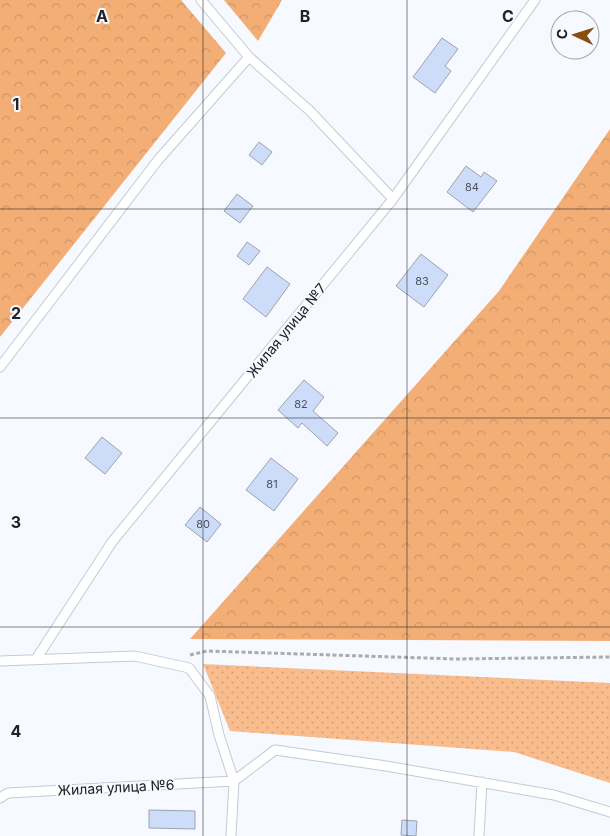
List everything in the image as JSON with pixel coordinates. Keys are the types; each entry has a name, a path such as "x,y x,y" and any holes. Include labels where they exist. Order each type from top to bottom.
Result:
{"lane":[{"path":"201,0 249,57 310,111 393,199"},
{"name":"Жилая улица №7","path":"36,659 112,542 393,199 535,0"},
{"path":"0,367 158,160 249,57"},
{"path":"0,661 136,656 190,668 210,696 219,735 234,781 231,836"},
{"path":"234,781 275,750 554,795 610,812"},
{"name":"Жилая улица №6","path":"0,798 8,793 234,781"},
{"path":"479,836 482,782"}],"path":[{"path":"188,655 207,651 456,658 610,657"}],"shaded area":[{"path":"203,664 610,683 610,783 514,752 230,731"}],"green space":[{"path":"0,0 181,0 226,53 0,337"},
{"path":"224,0 282,0 258,41"},
{"path":"610,129 610,641 190,639 499,291"}],"building":[{"path":"442,38 458,49 445,66 451,71 435,93 413,77"},
{"path":"259,142 272,152 262,165 249,155"},
{"path":"466,166 481,177 484,172 497,181 473,212 447,192"},
{"path":"237,194 253,206 240,223 224,211"},
{"path":"247,242 260,251 249,265 237,256"},
{"path":"421,254 448,275 424,307 396,286"},
{"path":"267,267 290,284 266,317 243,299"},
{"path":"304,380 324,397 313,411 338,433 327,446 302,423 298,428 278,410"},
{"path":"102,437 122,453 105,474 85,458"},
{"path":"271,458 298,479 274,511 246,490"},
{"path":"200,507 221,524 207,542 185,525"},
{"path":"149,810 195,811 195,829 149,828"},
{"path":"402,820 417,821 416,836 401,835"}]}
